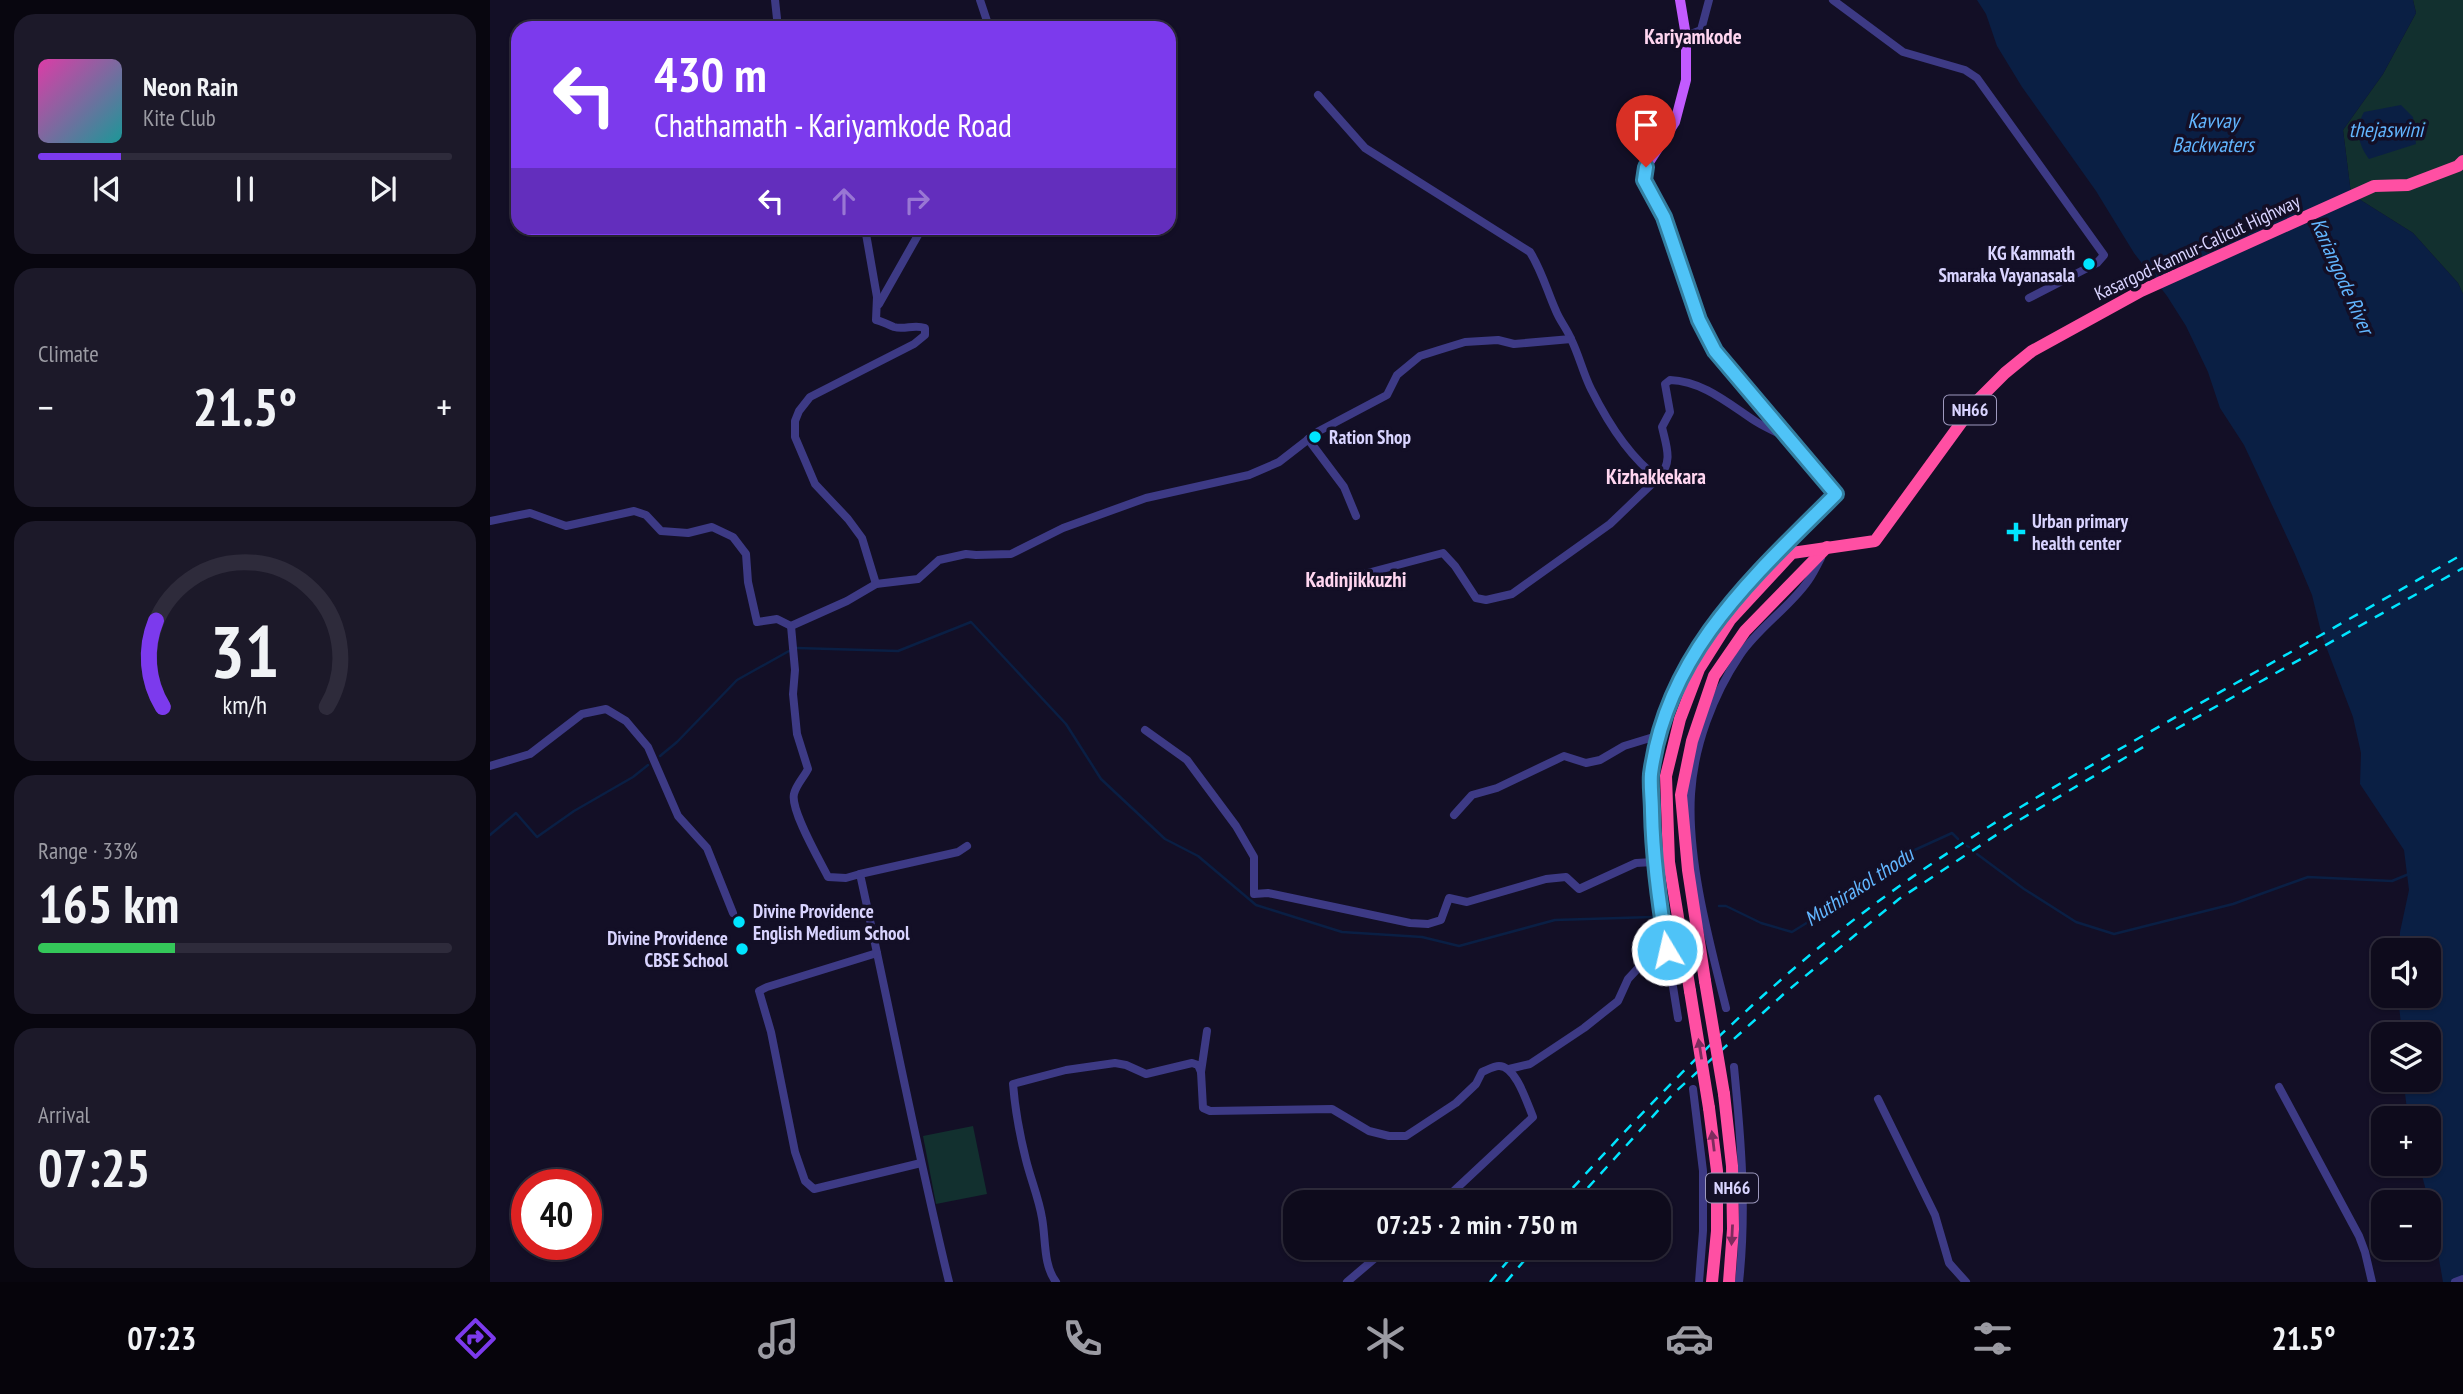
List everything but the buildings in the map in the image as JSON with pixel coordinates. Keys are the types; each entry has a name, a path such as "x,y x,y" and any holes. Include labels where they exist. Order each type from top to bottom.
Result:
{"highway":[{"name":"Kasargod-Kannur-Calicut Highway","path":"1827,547 1875,541 1977,401 2032,351 2141,291 2374,186 2408,185 2458,166 2463,161"},
{"name":"NH66","path":"1728,1282 1733,1229 1732,1166 1724,1094 1688,870 1681,795 1692,741 1714,676 1745,631 1827,547"},
{"name":"NH66","path":"1712,1282 1717,1231 1717,1171 1668,849 1666,776 1680,719 1699,669 1730,620 1793,553 1827,547"}],"main road":[{"path":"1680,0 1686,36 1686,80 1675,122 1646,167 1644,180 1664,217 1699,320 1715,351 1836,494"}],"street":[{"path":"775,0 777,21"},
{"path":"980,0 987,21"},
{"path":"1686,36 1701,30 1709,0"},
{"path":"1833,0 1903,52 1965,70 1978,78 2104,255 2097,263 2029,298"},
{"path":"1318,96 1365,148 1530,252 1540,267 1556,312 1571,339 1590,388 1632,454 1658,478"},
{"path":"866,235 874,270 877,306"},
{"path":"876,584 862,538 815,484 795,437 795,429 799,411 810,397 914,344 925,335 925,328 918,325 895,327 876,320 875,313 918,235"},
{"path":"791,626 847,601 876,584 918,579 939,560 966,554 1011,554 1063,528 1146,498 1249,475 1279,462 1319,431 1387,395 1397,375 1420,356 1465,342 1499,340 1514,344 1571,339"},
{"path":"1356,576 1443,553 1476,598 1486,600 1512,594 1610,524 1666,468 1669,452 1662,427 1670,412 1665,384 1670,380 1679,380 1704,389 1787,438"},
{"path":"1308,439 1344,487 1356,516"},
{"path":"1678,1018 1653,862 1651,776 1660,735 1683,672 1718,617 1836,494"},
{"path":"490,521 530,513 566,526 634,511 646,515 662,531 688,533 712,527 733,537 746,554 748,582 757,622 777,619 791,626"},
{"path":"1726,1008 1705,923 1693,841 1691,794 1698,751 1724,680 1742,652 1807,582 1827,547"},
{"path":"791,626 797,734 808,769 794,794 795,802 809,842 828,877 846,878 958,852 967,846"},
{"path":"490,766 530,754 582,714 606,709 626,720 648,747 678,816 707,848 733,913"},
{"path":"1145,730 1187,760 1236,825 1254,857 1254,894 1268,892 1410,923 1428,924 1441,920 1449,898 1467,902 1546,879 1566,877 1579,889 1636,863 1653,862"},
{"path":"1454,815 1472,795 1497,788 1564,756 1586,763 1600,760 1624,746 1660,735"},
{"path":"860,874 920,1163 949,1282"},
{"path":"1207,1031 1201,1072 1203,1108 1210,1111 1332,1109 1369,1131 1389,1136 1406,1136 1456,1103 1476,1084 1482,1072 1499,1066 1513,1071 1530,1064 1584,1028 1618,1001 1628,979 1647,954 1667,950"},
{"path":"877,953 767,987 759,991 759,999 771,1032 795,1152 805,1181 814,1189 920,1163"},
{"path":"1056,1282 1051,1275 1042,1217 1025,1158 1014,1106 1013,1084 1066,1070 1115,1063 1146,1073 1192,1063 1198,1065 1201,1072"},
{"path":"1734,1067 1744,1184 1744,1237 1739,1282"},
{"path":"1455,1190 1533,1117 1513,1071"},
{"path":"2279,1087 2359,1236 2372,1282"},
{"path":"1693,1088 1703,1171 1703,1231 1699,1282"},
{"path":"1878,1098 1934,1215 1949,1263 1966,1282"},
{"path":"1347,1282 1373,1260"},
{"path":"2455,1282 2463,1279"}],"green space":[{"path":"2413,0 2463,0 2463,294 2458,283 2413,233 2351,194 2343,130 2383,74 2416,13"},
{"path":"973,1126 987,1194 936,1204 923,1136"}],"water":[{"name":"Kavvay Backwaters","path":"1977,0 2413,0 2416,13 2383,74 2343,130 2351,194 2413,233 2458,283 2463,294 2463,1282 2443,1282 2439,1260 2441,1190 2426,1190 2422,1176 2441,1176 2441,1106 2407,1106 2405,1092 2441,1092 2441,1022 2401,1022 2399,1008 2441,1008 2441,938 2400,938 2409,890 2404,850 2360,784 2361,753 2353,717 2322,636 2312,595 2244,445 2220,408 2208,372 2186,326 2134,253 2096,191 2022,87 1997,46 1986,14"},
{"name":"thejaswini","path":"2401,105 2413,117 2416,144 2369,159 2359,136 2359,124 2364,112"}],"waterway":[{"path":"797,648 898,651 971,622 1066,724 1101,779 1165,839 1198,856 1256,905 1342,932 1422,937 1459,946 1555,920 1652,917"},
{"path":"660,756 737,680 789,651"},
{"path":"490,835 516,813 537,837 648,765"},
{"name":"Muthirakol thodu","path":"1719,906 1726,906 1761,923 1792,932 1842,901 1897,858 1952,833 1958,839"},
{"path":"1977,854 2024,889 2076,922 2114,934 2233,904 2308,877 2392,881 2409,874"}],"railway":[{"path":"1571,1190 1680,1075 1764,995 1808,956 1901,885 1964,842 2061,783 2463,554"},
{"path":"2176,729 2463,568"},
{"path":"1586,1190 1674,1093 1786,992 1899,899 2016,822 2145,746"},
{"path":"1490,1282 1509,1260"},
{"path":"1506,1282 1525,1260"}],"place":[{"name":"KG Kammath Smaraka Vayanasala","path":"2089,264"},
{"name":"Ration Shop","path":"1315,437"},
{"name":"Urban primary health center","path":"2016,532"},
{"name":"Divine Providence English Medium School","path":"739,922"},
{"name":"Divine Providence CBSE School","path":"742,949"}],"district":[{"name":"Kariyamkode","path":"1693,37"},
{"name":"Kizhakkekara","path":"1656,477"},
{"name":"Kadinjikkuzhi","path":"1356,580"}],"route":[{"path":"1646,167 1644,180 1664,217 1699,320 1715,351 1836,494 1785,544 1718,617 1683,672 1660,735 1651,776 1653,862 1667,950"}],"water label":[{"name":"Kariangode River","path":"2342,276"}]}
